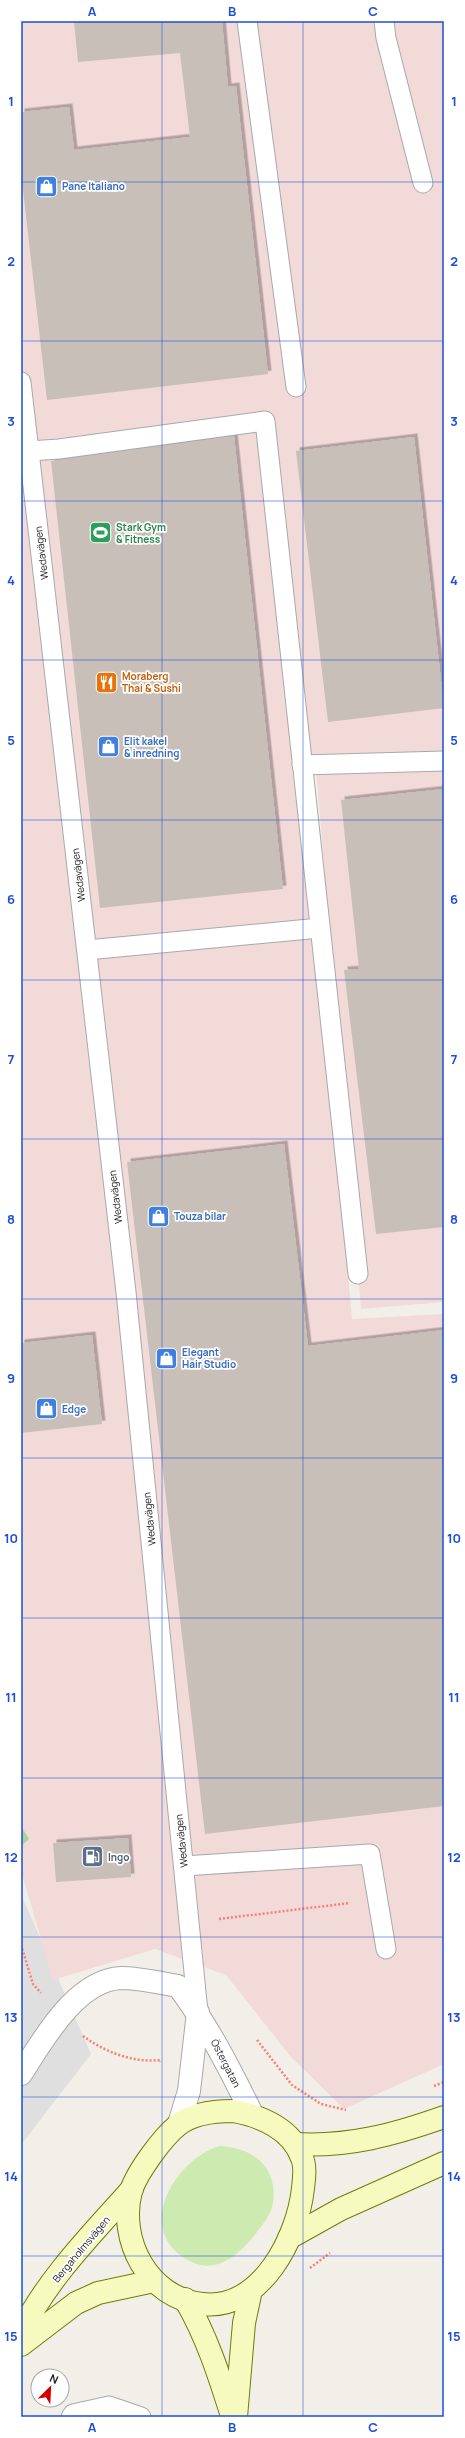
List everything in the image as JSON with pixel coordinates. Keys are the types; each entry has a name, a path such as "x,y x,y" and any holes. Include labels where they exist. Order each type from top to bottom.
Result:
{"main road":[{"path":"233,2111 252,2114 283,2131 295,2144 303,2159 304,2177 297,2219 289,2238 265,2276 250,2290 236,2299 219,2304 202,2304 168,2292 154,2281 141,2265 133,2248 128,2229 128,2209 132,2189 153,2155 179,2124 196,2116 214,2112 233,2111"},
{"path":"295,2144 327,2146 356,2143 406,2131 444,2117"},
{"path":"289,2238 341,2210 444,2163"},
{"name":"Bergaholmsvägen","path":"21,2332 30,2314 62,2269 132,2189"},
{"path":"21,2345 76,2303 98,2294 154,2281"},
{"path":"236,2417 244,2322 250,2290"},
{"path":"185,2299 212,2352 233,2417"}],"street":[{"name":"Östergatan","path":"21,2074 59,2017 90,1988 120,1978 178,1986 198,2012 220,2049 252,2114"},
{"name":"Östergatan","path":"179,2124 189,2091 198,2012"}],"lane":[{"path":"247,21 296,387"},
{"path":"384,21 386,38 423,183"},
{"name":"Wedavägen","path":"21,382 126,1292 198,2012"},
{"path":"29,451 59,449 265,421 358,1274"},
{"path":"302,765 444,761"},
{"path":"87,950 320,928"},
{"path":"184,1866 370,1854 386,1950"},
{"path":"71,2417 73,2414 109,2406 141,2417"}],"path":[{"path":"219,1919 378,1900"},
{"path":"21,1945 33,1984 59,2017 95,2045 114,2054 133,2059 160,2060 160,2067"},
{"path":"257,2040 292,2085 321,2104 349,2110"},
{"path":"429,2088 444,2082"},
{"path":"307,2272 317,2262 336,2248"}],"shaded area":[{"path":"21,21 444,21 444,751 303,759 352,1319 444,1314 444,2064 344,2109 291,2057 226,1975 155,1949 53,1980 21,1871"},
{"path":"444,766 444,1302 361,1309 316,769"},
{"path":"21,1894 91,2054 21,2145"}],"green space":[{"path":"21,1826 29,1839 21,1846"},
{"path":"219,2146 242,2150 260,2161 267,2169 271,2179 273,2203 269,2215 245,2247 221,2263 202,2265 192,2262 174,2250 164,2234 162,2217 165,2199 174,2182 187,2167 202,2154"}],"building":[{"path":"74,21 222,21 228,87 236,86 268,374 47,400 21,172 21,112 69,107 74,150 190,137 180,53 78,62"},
{"path":"234,436 283,889 100,908 51,461"},
{"path":"414,437 444,708 328,722 296,451"},
{"path":"444,789 444,1227 376,1234 344,970 359,969 341,800"},
{"path":"284,1144 308,1346 444,1330 444,1806 205,1834 127,1162"},
{"path":"92,1335 102,1424 21,1433 21,1343"},
{"path":"128,1838 131,1877 56,1882 53,1843"}],"place":[{"name":"Pane Italiano","path":"46,186"},
{"name":"Stark Gym & Fitness","path":"101,533"},
{"name":"Moraberg Thai & Sushi","path":"107,682"},
{"name":"Elit kakel & inredning","path":"109,747"},
{"name":"Touza bilar","path":"158,1216"},
{"name":"Elegant Hair Studio","path":"167,1358"},
{"name":"Edge","path":"47,1409"},
{"name":"Ingo","path":"93,1857"}]}
